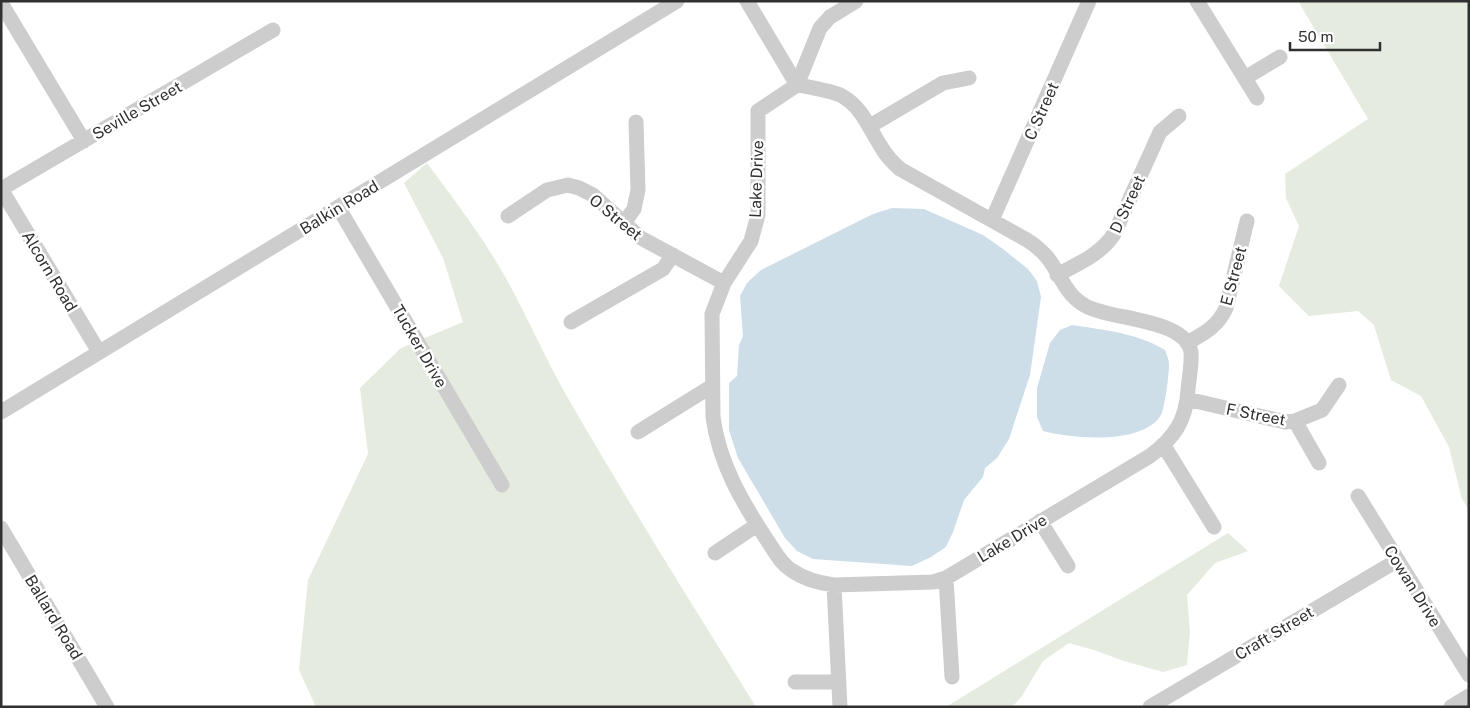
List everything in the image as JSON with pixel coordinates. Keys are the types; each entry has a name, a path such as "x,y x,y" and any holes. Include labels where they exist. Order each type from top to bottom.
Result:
{"street":[{"name":"Balkin Road","path":"1,412 677,1"},
{"path":"747,1 796,85 842,95 855,106 870,126 879,145 900,169 1037,247 1048,258 1069,292 1081,304 1090,309 1177,332 1187,343"},
{"path":"796,85 820,28 830,17 856,1"},
{"name":"C Street","path":"992,220 1089,1"},
{"path":"1197,1 1257,98"},
{"path":"1,4 84,142"},
{"name":"Seville Street","path":"1,189 273,30"},
{"path":"1245,78 1280,57"},
{"path":"870,126 943,82 968,78"},
{"name":"Lake Drive","path":"796,85 758,111 758,215 751,241 724,283 712,314 712,417 721,454 730,477 757,525 782,562 790,570 821,584 834,585 933,582 946,578 1164,446 1178,426 1187,399 1191,353 1187,343"},
{"name":"D Street","path":"1057,275 1096,254 1106,246 1114,234 1160,132 1179,116"},
{"path":"624,223 634,209 638,190 636,122"},
{"name":"O Street","path":"508,216 547,190 568,185 579,188 593,195 641,238 724,283"},
{"name":"Alcorn Road","path":"1,189 99,352"},
{"name":"Tucker Drive","path":"338,207 502,485"},
{"name":"E Street","path":"1187,343 1217,324 1226,308 1247,221"},
{"path":"571,322 663,269 673,255"},
{"name":"F Street","path":"1187,399 1284,422 1295,421 1322,410 1339,385"},
{"path":"638,432 712,386"},
{"path":"1295,421 1318,463"},
{"path":"1164,446 1214,527"},
{"name":"Cowan Drive","path":"1358,496 1469,675"},
{"path":"1040,521 1068,566"},
{"path":"715,553 757,525"},
{"name":"Ballard Road","path":"1,528 107,707"},
{"name":"Craft Street","path":"1150,707 1398,560"},
{"path":"946,578 952,677"},
{"path":"834,585 840,707"},
{"path":"794,682 838,682"},
{"path":"1450,707 1469,696"}],"shaded area":[{"path":"1298,1 1469,1 1469,510 1462,499 1449,447 1421,396 1391,380 1374,325 1358,311 1309,316 1279,286 1299,226 1286,198 1285,174 1368,119"},
{"path":"427,163 500,268 588,433 756,707 316,707 299,670 308,580 368,454 360,388 401,348 463,322 443,258 404,183"},
{"path":"1228,533 1248,551 1215,563 1187,595 1190,632 1187,665 1163,672 1069,643 1043,661 1022,696 1012,707 946,707"}],"water":[{"path":"892,208 924,209 983,235 1028,269 1037,281 1041,297 1030,375 1009,439 997,458 985,468 983,477 964,500 946,547 912,566 813,559 797,551 785,538 738,458 729,430 729,383 737,376 739,345 743,336 740,296 747,283 761,270 873,214"},
{"path":"1072,325 1132,336 1165,350 1169,365 1168,383 1161,415 1152,425 1139,431 1106,437 1071,436 1043,431 1037,417 1037,388 1050,343 1060,330"}]}
